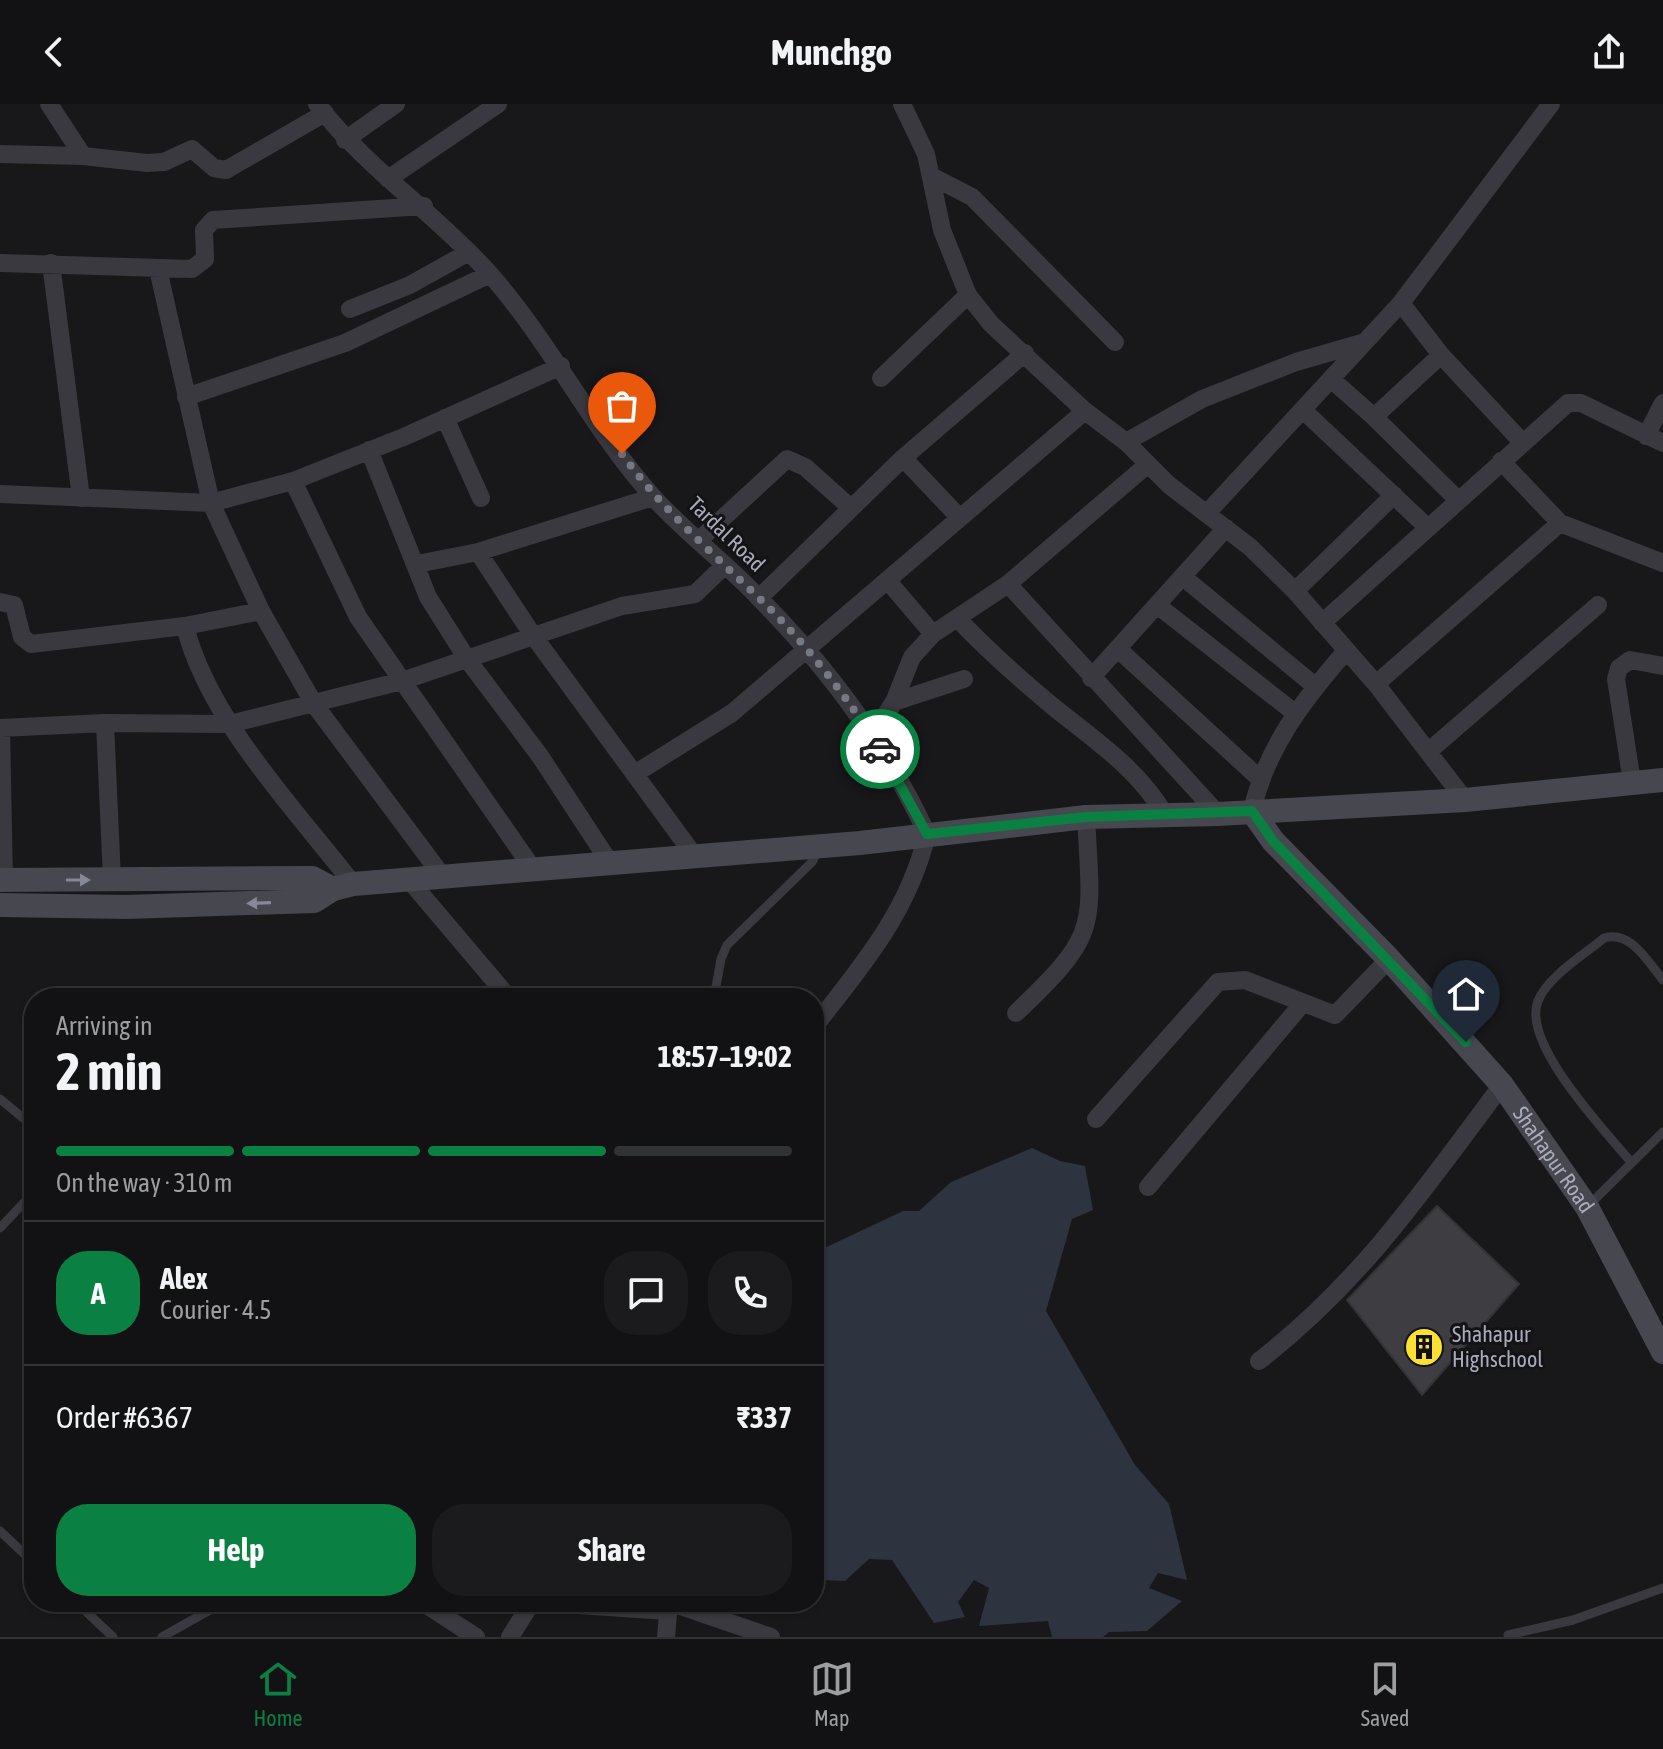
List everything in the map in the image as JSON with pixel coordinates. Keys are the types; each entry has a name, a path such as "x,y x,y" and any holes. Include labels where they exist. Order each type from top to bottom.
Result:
{"main road":[{"path":"2,880 312,878 343,886 696,858 1086,817 1218,814 1465,800 1663,780"},
{"name":"Shahapur Road","path":"1252,811 1273,841 1389,959 1502,1085 1587,1207 1663,1352"},
{"path":"0,905 126,907 314,901 343,886"}],"street":[{"path":"49,104 83,156"},
{"path":"345,140 396,104"},
{"path":"388,179 498,104"},
{"path":"902,104 933,177 942,230 968,295 991,324 1085,411 1126,442 1147,465 1226,528 1295,591 1376,684 1465,800"},
{"path":"1207,513 1401,303 1551,104"},
{"path":"0,154 83,156 147,163 164,162 192,149 214,168 226,170 321,109"},
{"name":"Tardal Road","path":"321,109 345,140 424,206 490,274 561,366 653,497 759,598 806,651 872,736 912,801 927,834"},
{"path":"933,177 972,197 1115,342"},
{"path":"0,263 158,269 200,266 205,259 204,230 213,220 424,206"},
{"path":"350,309 410,285 469,252"},
{"path":"51,263 81,498"},
{"path":"158,269 211,503 261,611 314,704 443,877"},
{"path":"186,397 345,343 490,274"},
{"path":"881,378 968,295"},
{"path":"1401,303 1441,355 1523,443"},
{"path":"1126,442 1202,399 1296,362 1363,342"},
{"path":"759,598 903,458 1025,353"},
{"path":"1374,417 1441,355"},
{"path":"0,494 211,503 293,481 561,366"},
{"path":"1332,380 1457,499"},
{"path":"1322,623 1426,526 1568,403 1581,403 1654,440 1663,403"},
{"path":"636,773 732,713 1085,411"},
{"path":"1304,411 1426,526"},
{"path":"445,418 481,498"},
{"path":"369,450 428,597 467,659 540,756 610,863"},
{"path":"903,458 960,518"},
{"path":"698,541 787,459 805,467 851,508"},
{"path":"1501,461 1560,523 1663,563"},
{"path":"872,736 894,702 904,670 933,634 1008,584 1147,465"},
{"path":"293,481 358,617 535,872"},
{"path":"1295,591 1394,495"},
{"path":"417,564 478,552 653,497"},
{"path":"1376,684 1560,523"},
{"path":"1091,678 1226,528"},
{"path":"478,552 532,634 696,858"},
{"path":"2,880 0,728 105,723 230,724 402,681 532,634 622,606 695,594 724,566"},
{"path":"1183,577 1315,686"},
{"path":"887,580 933,634"},
{"path":"1008,584 1218,814"},
{"path":"0,602 14,605 22,637 31,644 185,626 261,611"},
{"path":"1157,605 1295,713"},
{"path":"1429,751 1598,605"},
{"path":"957,618 999,661 1122,761 1143,783 1165,815"},
{"path":"185,626 193,657 230,724 343,886"},
{"path":"1118,649 1259,778"},
{"path":"1252,811 1259,778 1295,713 1346,651"},
{"path":"1632,782 1616,679 1619,668 1630,660 1663,666"},
{"path":"894,702 964,679"},
{"path":"105,723 112,880"},
{"path":"1016,1013 1058,972 1087,931 1091,904 1086,817"},
{"path":"824,1014 892,923 911,890 927,834"},
{"path":"410,881 501,988"},
{"path":"1096,1119 1218,982 1245,980 1335,1015 1389,959"},
{"path":"1148,1187 1302,1004"},
{"path":"1259,1361 1308,1321 1372,1257 1502,1085"},
{"path":"437,1612 476,1637"},
{"path":"510,1637 526,1612"},
{"path":"666,1637 668,1612"},
{"path":"691,1612 771,1637"}],"lane":[{"path":"716,988 727,945 812,862 821,846"},
{"path":"1631,1162 1546,1051 1535,1019 1537,1003 1546,987 1604,938 1614,935 1626,938 1663,980"},
{"path":"0,1099 24,1119"},
{"path":"1587,1207 1663,1132"},
{"path":"0,1228 24,1203"},
{"path":"0,1531 24,1554"},
{"path":"1508,1635 1573,1620 1663,1588"},
{"path":"87,1612 113,1637"},
{"path":"162,1637 206,1612"}],"water":[{"path":"1032,1148 1060,1161 1085,1166 1093,1210 1072,1219 1046,1311 1135,1465 1169,1504 1187,1580 1158,1573 1149,1588 1182,1601 1147,1631 1109,1632 1103,1637 1052,1637 1048,1621 979,1626 989,1588 974,1580 958,1602 965,1617 934,1623 892,1560 869,1559 845,1581 824,1580 824,1248 903,1211 919,1211 951,1182"}],"building":[{"name":"Shahapur Highschool","path":"1437,1206 1519,1284 1422,1395 1347,1300"}],"way so far":[{"path":"622,454 653,497 759,598 827,674 880,749"}],"place":[{"name":"Shahapur Highschool","path":"1424,1347"}],"route":[{"path":"880,749 912,801 927,834 1086,817 1252,811 1273,841 1466,1042"}]}
